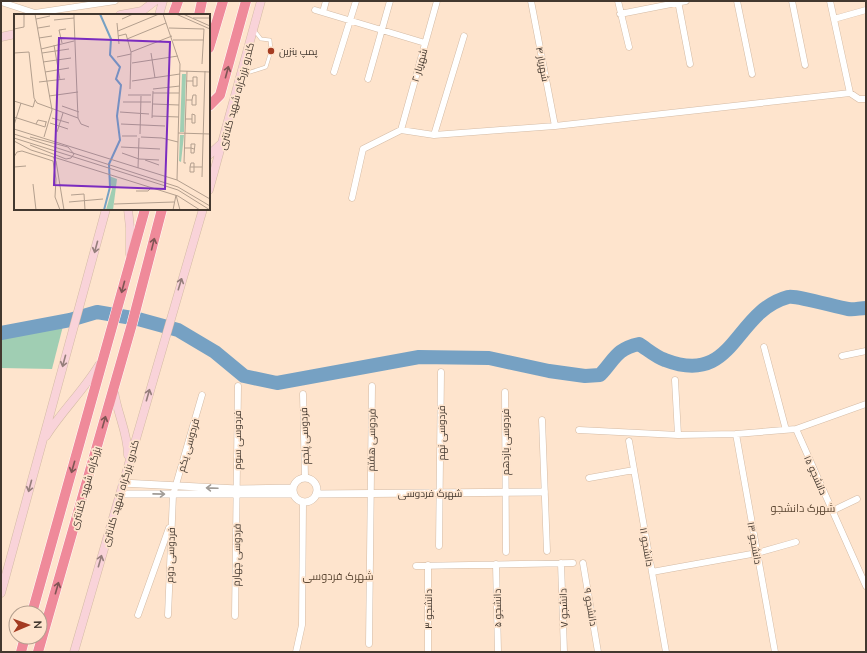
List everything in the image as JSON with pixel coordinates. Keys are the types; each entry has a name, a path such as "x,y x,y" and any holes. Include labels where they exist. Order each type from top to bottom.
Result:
{"highway":[{"path":"173,14 178,1"},
{"path":"198,14 202,1"},
{"path":"210,45 223,1"},
{"path":"210,105 220,95 223,87 246,1"},
{"path":"129,266 145,210"},
{"name":"بزرگراه شهید کلانتری","path":"38,652 132,324 162,210"},
{"name":"بزرگراه شهید کلانتری","path":"34,605 129,266"}],"main road":[{"path":"126,14 142,11 155,1"},
{"path":"159,14 163,1"},
{"name":"کندرو بزرگراه شهید کلانتری","path":"210,187 224,142 261,1"},
{"path":"1,37 14,34"},
{"path":"210,154 224,142"},
{"path":"1,593 4,569 42,444 106,210"},
{"path":"128,210 130,228 129,266"},
{"name":"کندرو بزرگراه شهید کلانتری","path":"74,652 203,210"},
{"path":"42,444 58,416 88,383 104,356"},
{"path":"114,387 116,406 128,441 128,466"}],"street":[{"path":"1,2 35,13 81,4 115,1"},
{"path":"323,12 326,1"},
{"path":"334,72 356,1"},
{"path":"368,79 390,1"},
{"name":"۲ شهریار","path":"401,130 437,1"},
{"name":"شهریار ۴","path":"531,1 555,126"},
{"path":"618,1 629,47"},
{"path":"620,14 686,1"},
{"path":"737,1 752,74"},
{"path":"792,1 805,65"},
{"path":"830,1 850,93"},
{"path":"678,2 690,64"},
{"path":"316,10 425,43"},
{"path":"834,18 866,10"},
{"path":"434,135 464,36"},
{"path":"352,198 363,149 401,130 434,135 555,126 850,93 859,99 866,99"},
{"path":"764,347 786,430"},
{"path":"842,356 866,351"},
{"name":"فردوسی نهم","path":"439,546 441,372"},
{"path":"675,380 678,435"},
{"name":"فردوسی سوم","path":"237,492 238,386"},
{"name":"فردوسی هفتم","path":"369,644 372,386"},
{"name":"فردوسی یازدهم","path":"505,392 506,552"},
{"name":"فردوسی پنجم","path":"303,394 305,477"},
{"name":"فردوسی یکم","path":"173,495 202,395"},
{"path":"579,430 678,435 736,434 786,430 796,429 866,404"},
{"path":"542,420 547,551"},
{"name":"دانشجو ۱۵","path":"796,429 866,586"},
{"name":"دانشجو ۱۳","path":"736,434 775,652"},
{"name":"دانشجو ۱۱","path":"629,442 666,652"},
{"path":"589,478 634,470"},
{"path":"305,477 312,480 317,492 310,501 303,502 297,499 293,491 298,480 305,477"},
{"path":"122,483 176,486 237,492"},
{"name":"شهرک فردوسی","path":"317,492 544,489"},
{"path":"120,494 173,495 293,491"},
{"name":"فردوسی چهارم","path":"235,616 237,492"},
{"name":"فردوسی دوم","path":"168,615 173,495"},
{"path":"832,511 857,499"},
{"path":"296,652 302,625 303,502"},
{"path":"138,615 171,523"},
{"path":"652,572 757,553 796,542"},
{"name":"دانشجو ۷","path":"561,563 564,652"},
{"path":"416,566 573,563"},
{"name":"دانشجو ۹","path":"583,563 598,652"},
{"name":"دانشجو ۵","path":"496,564 498,652"},
{"name":"دانشجو ۳","path":"428,566 428,652"}],"lane":[{"path":"242,75 266,67 271,51 270,40 261,39 254,29"}],"green space":[{"path":"63,326 52,369 1,368 1,339"}],"waterway":[{"path":"1,333 70,320 97,312 138,319 178,330 215,352 244,376 277,383 419,357 489,358 549,371 585,376 600,375 616,355 631,346 639,344 665,360 688,366 706,364 720,356 755,317 770,305 788,297 807,299 848,309 866,308"}],"place":[{"name":"پمپ بنزین","path":"271,51"}],"district":[{"name":"شهرک دانشجو","path":"803,508"},
{"name":"شهرک فردوسی","path":"338,576"}]}
